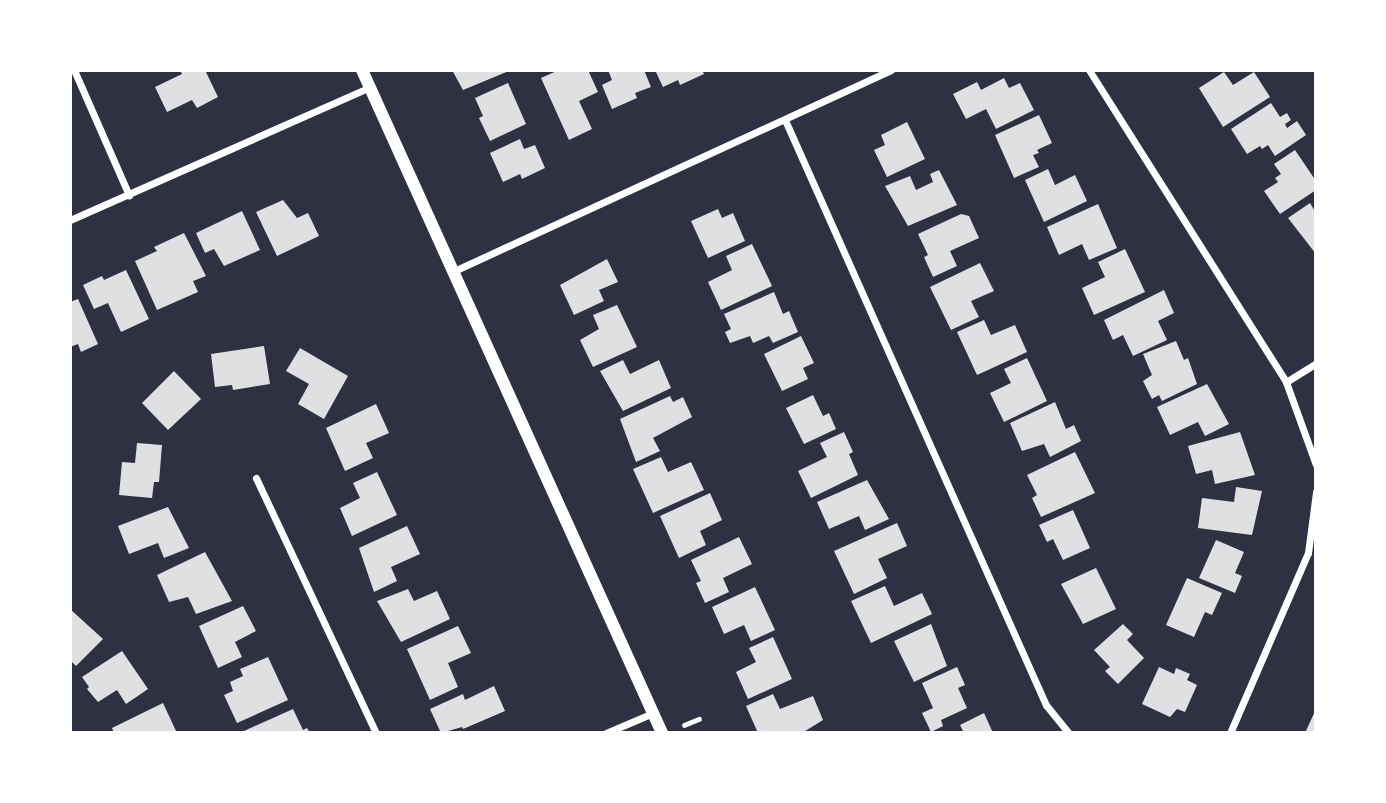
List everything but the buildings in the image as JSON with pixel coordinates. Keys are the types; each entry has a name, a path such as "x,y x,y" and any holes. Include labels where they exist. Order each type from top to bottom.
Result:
{"street":[{"path":"74,70 129,195"},
{"path":"362,70 662,733"},
{"path":"454,271 891,70"},
{"path":"1089,70 1286,382 1316,465"},
{"path":"70,220 370,87"},
{"path":"785,120 1046,705 1069,733"},
{"path":"1286,382 1316,363"},
{"path":"256,478 376,733"},
{"path":"1230,733 1308,553 1316,492"},
{"path":"606,733 653,713"}],"path":[{"path":"684,725 699,719"}]}
